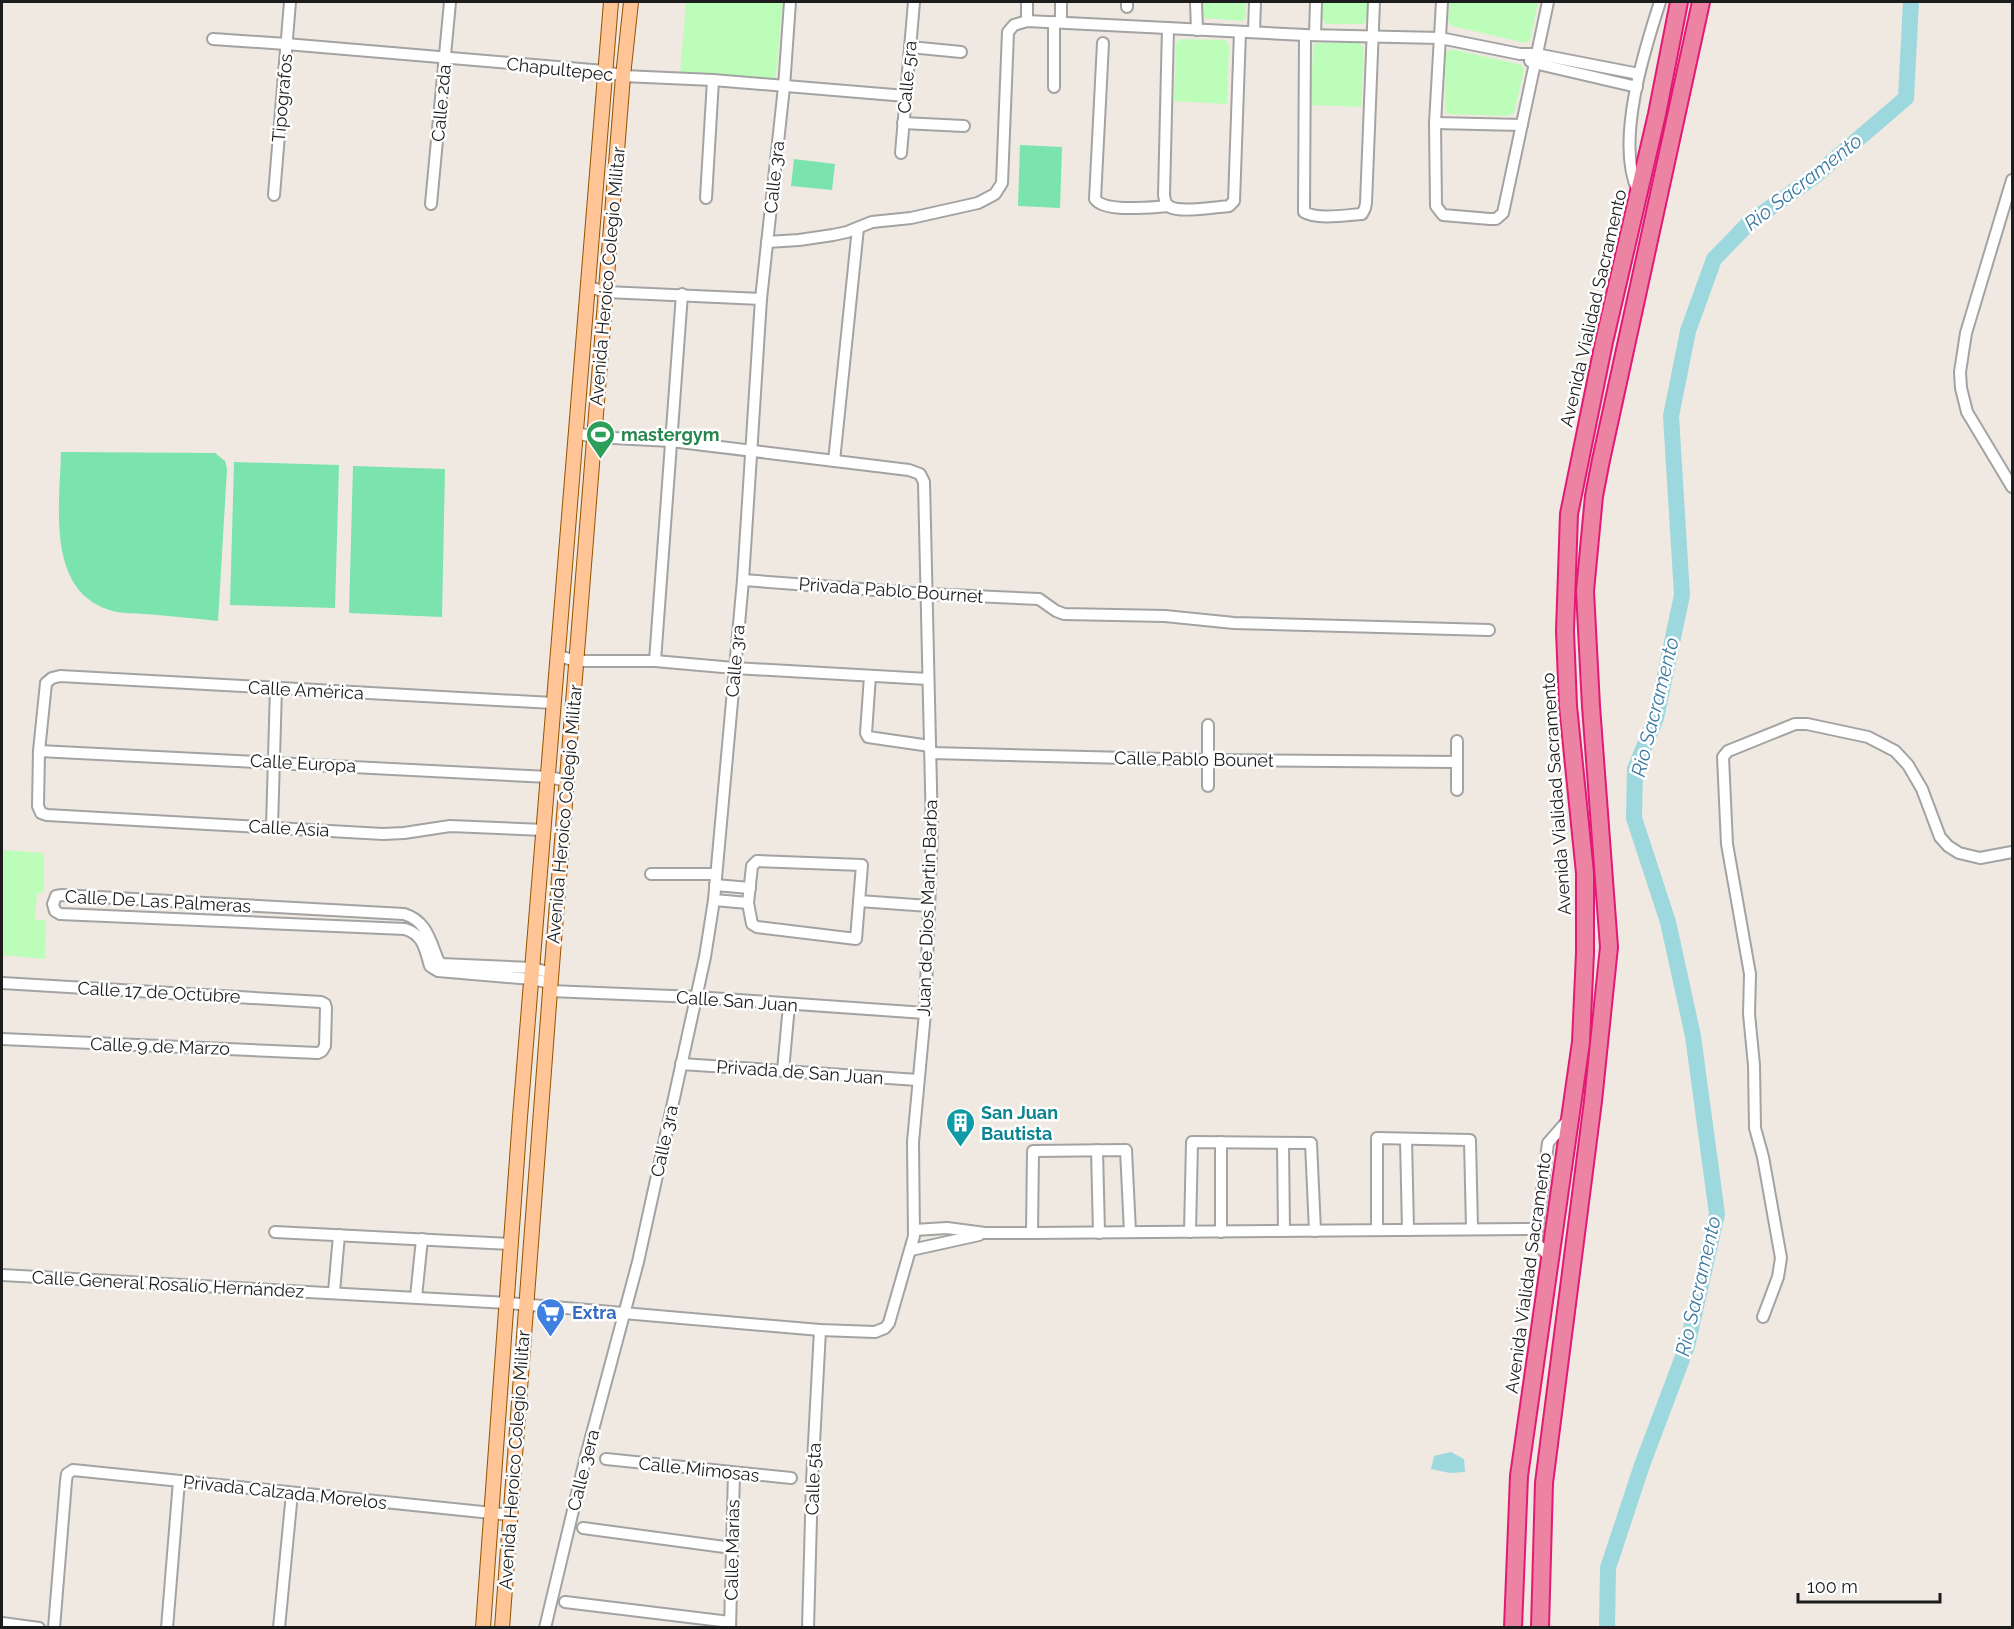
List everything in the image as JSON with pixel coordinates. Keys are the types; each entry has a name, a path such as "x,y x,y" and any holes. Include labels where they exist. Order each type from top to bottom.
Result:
{"highway":[{"name":"Avenida Vialidad Sacramento","path":"1513,1628 1519,1476 1581,1042 1585,873 1569,728 1565,631 1569,514 1604,342 1657,114 1679,2"},
{"path":"1540,1628 1544,1483 1593,1101 1609,947 1589,672 1586,591 1590,533 1601,460 1701,2"}],"main road":[{"name":"Avenida Heroico Colegio Militar","path":"483,1628 553,703 559,656 583,330 589,287 611,2"},
{"name":"Avenida Heroico Colegio Militar","path":"502,1628 576,661 623,76 631,2"}],"street":[{"name":"Tipografos","path":"274,195 290,2"},
{"name":"Calle 2da","path":"431,204 450,2"},
{"name":"Calle 3ra","path":"623,1313 640,1250 696,997 714,900 743,580 761,299 784,87 790,2"},
{"name":"Calle 5ra","path":"901,153 914,2"},
{"path":"1027,2 1027,21"},
{"path":"1054,87 1060,2"},
{"path":"1196,2 1197,30"},
{"path":"1254,32 1255,2"},
{"path":"1316,2 1310,35 1303,203 1304,212 1310,216 1362,214 1365,208 1374,2"},
{"path":"1442,2 1436,123 1437,209 1443,215 1490,219 1496,219 1503,213 1548,2"},
{"path":"1639,193 1629,165 1632,114 1639,74 1660,2"},
{"path":"767,242 818,237 847,232 872,222 911,218 978,202 989,198 999,190 1002,183 1008,32 1014,25 1027,21 1310,35 1440,38 1584,69 1639,74"},
{"path":"1168,28 1164,195 1165,202 1169,206"},
{"path":"1103,43 1095,199 1104,206 1114,208 1169,206 1179,209 1225,206 1234,201 1240,32"},
{"name":"Chapultepec","path":"213,39 604,71 623,76 713,80 906,96"},
{"path":"910,47 961,52"},
{"path":"1584,69 1637,87"},
{"path":"706,198 713,80"},
{"path":"903,123 964,126"},
{"path":"1436,123 1522,125"},
{"path":"2013,180 1966,333 1960,372 1962,395 1967,412 2013,487"},
{"path":"576,433 594,437 670,441 834,461 858,228"},
{"path":"589,287 606,291 761,299"},
{"path":"655,661 682,294"},
{"name":"Juan de Dios Martin Barba","path":"834,461 909,470 920,474 924,482 932,831 925,1013 913,1142 914,1230 911,1250 892,1317 885,1328 875,1332"},
{"name":"Privada Pablo Bournet","path":"743,580 927,594 1039,599 1064,614 1165,616 1234,623 1489,630"},
{"path":"559,656 576,661 655,661 928,679"},
{"name":"Calle América","path":"39,751 46,683 60,676 553,703"},
{"name":"Calle Pablo Bounet","path":"870,676 866,733 868,737 930,749 1208,760 1457,762"},
{"path":"272,827 276,688"},
{"path":"1763,1317 1778,1277 1781,1258 1763,1157 1755,1128 1754,1065 1749,1014 1750,974 1727,843 1723,757 1728,751 1795,724 1807,724 1868,737 1895,751 1908,765 1922,789 1940,837 1948,846 1980,858 2013,852"},
{"path":"1208,725 1208,786"},
{"path":"1457,741 1457,790"},
{"name":"Calle Europa","path":"39,751 549,777 567,781"},
{"name":"Calle Asia","path":"39,751 38,806 41,813 47,815 383,834 450,826 544,830"},
{"path":"758,861 862,865 859,901 856,939 757,927 750,920 748,903 752,866 758,861"},
{"path":"651,874 715,880 750,888"},
{"name":"Calle De Las Palmeras","path":"62,895 225,904 404,914 417,920 419,930 60,914 55,911 53,904 55,897 62,895"},
{"path":"714,900 748,903"},
{"path":"859,901 929,906"},
{"path":"225,904 225,920"},
{"path":"419,930 428,932 441,963 532,973 551,982"},
{"name":"Calle San Juan","path":"551,982 789,1005 925,1013"},
{"name":"Calle 17 de Octubre","path":"2,983 316,1002 325,1004 326,1008 325,1046 322,1052 318,1053"},
{"path":"783,1071 789,1005"},
{"name":"Calle 9 de Marzo","path":"2,1039 318,1053"},
{"name":"Privada de San Juan","path":"681,1065 918,1080"},
{"path":"1551,1259 1535,1241 1548,1143 1570,1118"},
{"path":"1377,1230 1377,1138 1470,1140 1472,1229"},
{"path":"1406,1139 1407,1230"},
{"path":"1190,1232 1192,1142 1311,1143 1315,1231"},
{"path":"1221,1143 1221,1232"},
{"path":"1282,1143 1284,1231"},
{"path":"1032,1233 1033,1151 1097,1150 1126,1150 1130,1232"},
{"path":"1097,1150 1099,1233"},
{"path":"914,1230 947,1228 985,1233 1099,1233 1537,1229"},
{"path":"275,1232 511,1244"},
{"path":"911,1250 985,1233"},
{"path":"334,1292 339,1235"},
{"path":"416,1297 422,1239"},
{"name":"Calle General Rosalío Hernández","path":"2,1275 508,1303 820,1330 875,1332"},
{"name":"Calle 3era","path":"545,1628 623,1313"},
{"name":"Calle 5ta","path":"808,1628 812,1481 820,1330"},
{"name":"Calle Mimosas","path":"606,1459 791,1478"},
{"name":"Privada Calzada Morelos","path":"54,1628 66,1481 67,1474 73,1470 511,1515"},
{"name":"Calle Marías","path":"730,1625 734,1473"},
{"path":"166,1628 179,1481"},
{"path":"279,1628 292,1493"},
{"path":"583,1528 732,1548"},
{"path":"565,1602 730,1625"},
{"path":"2,1623 39,1628"}],"green space":[{"path":"686,2 783,2 775,84 680,74"},
{"path":"1202,2 1246,2 1246,18 1242,21 1205,18 1201,14"},
{"path":"1322,2 1368,2 1367,21 1363,24 1326,24 1322,19"},
{"path":"1449,2 1538,2 1530,40 1525,43 1452,26 1448,21"},
{"path":"1180,39 1225,40 1229,45 1227,104 1174,101 1176,43"},
{"path":"1317,43 1359,43 1364,48 1361,107 1311,105 1313,46"},
{"path":"1451,49 1522,65 1524,70 1514,113 1508,116 1448,114 1445,110 1446,53"},
{"path":"1020,145 1062,147 1060,208 1018,206"},
{"path":"794,159 835,164 832,190 791,186"},
{"path":"61,452 215,453 225,461 227,469 218,621 117,612 91,601 76,586 66,567 61,545 59,497"},
{"path":"234,462 339,465 335,608 230,605"},
{"path":"353,466 445,469 442,617 349,613"},
{"path":"2,850 44,853 44,893 37,893 35,919 46,921 45,959 2,955"}],"water":[{"path":"1451,1452 1464,1459 1465,1472 1450,1473 1431,1469 1434,1456"}],"waterway":[{"name":"Rio Sacramento","path":"1607,1628 1608,1568 1642,1465 1687,1346 1717,1214 1693,1036 1668,922 1634,818 1635,769 1656,718 1682,595 1671,416 1688,331 1714,259 1750,222 1815,176 1906,98 1911,2"}],"place":[{"name":"mastergym","path":"600,460"},
{"name":"San Juan Bautista","path":"960,1148"},
{"name":"Extra","path":"551,1338"}]}
